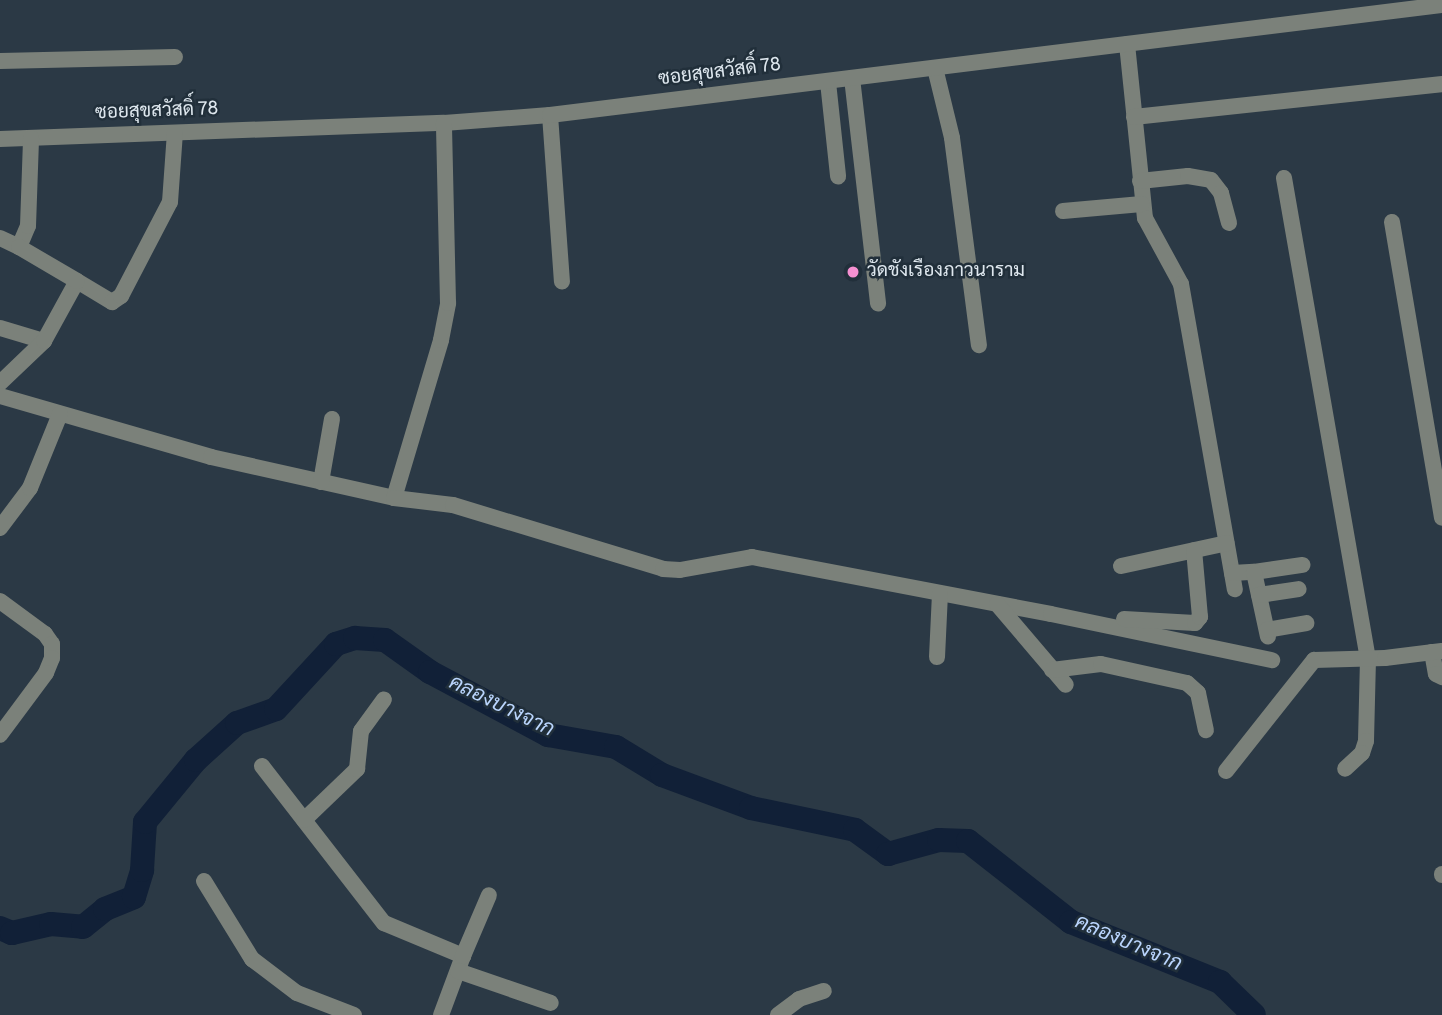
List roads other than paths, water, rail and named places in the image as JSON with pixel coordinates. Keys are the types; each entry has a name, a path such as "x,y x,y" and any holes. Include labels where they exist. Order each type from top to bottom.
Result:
{"street":[{"name":"ซอยสุขสวัสดิ์ 78","path":"0,139 443,123 550,115 1442,5"},
{"path":"1127,44 1142,204 1150,230 1181,284 1233,581 1254,572 1302,565"},
{"path":"0,61 174,57"},
{"path":"935,68 952,138 979,345"},
{"path":"852,78 878,304"},
{"path":"828,82 838,176"},
{"path":"1134,117 1442,84"},
{"path":"550,115 562,282"},
{"path":"394,498 441,340 448,303 443,123"},
{"path":"0,237 112,302 121,296 170,202 175,133"},
{"path":"19,247 31,215 32,138"},
{"path":"1140,181 1188,176 1212,180 1221,193 1229,223"},
{"path":"1284,178 1368,659 1365,748 1345,769"},
{"path":"1063,211 1142,204"},
{"path":"1392,222 1442,518"},
{"path":"0,383 44,341 76,281"},
{"path":"0,328 44,341"},
{"path":"0,396 211,457 394,498 453,505 663,569 680,570 752,557 1272,660"},
{"path":"0,528 30,488 60,414"},
{"path":"321,482 332,419"},
{"path":"1121,566 1227,543"},
{"path":"1124,619 1195,623 1200,617 1194,550"},
{"path":"1254,572 1268,633 1306,623"},
{"path":"1259,595 1298,589"},
{"path":"937,657 940,594"},
{"path":"0,601 45,634 52,644 52,658 46,674 0,735"},
{"path":"997,604 1066,685"},
{"path":"1226,771 1314,660 1368,659 1437,651 1434,670 1442,677"},
{"path":"1052,670 1101,664 1187,683 1198,693 1206,730"},
{"path":"304,820 357,769 361,731 384,699"},
{"path":"262,766 384,923 460,963 551,1003"},
{"path":"204,881 252,959 297,993 354,1015"},
{"path":"441,1015 489,895"},
{"path":"778,1015 799,999 824,991"}],"waterway":[{"name":"คลองบางจาก","path":"0,928 12,933 51,924 83,927 105,909 134,897 142,870 145,822 196,760 237,723 276,709 336,644 355,638 385,640 430,672 548,735 616,747 662,775 751,808 855,830 888,854 939,840 968,841 1071,922 1220,982 1254,1015"}],"place":[{"name":"วัดชังเรืองภาวนาราม","path":"853,272"}]}
